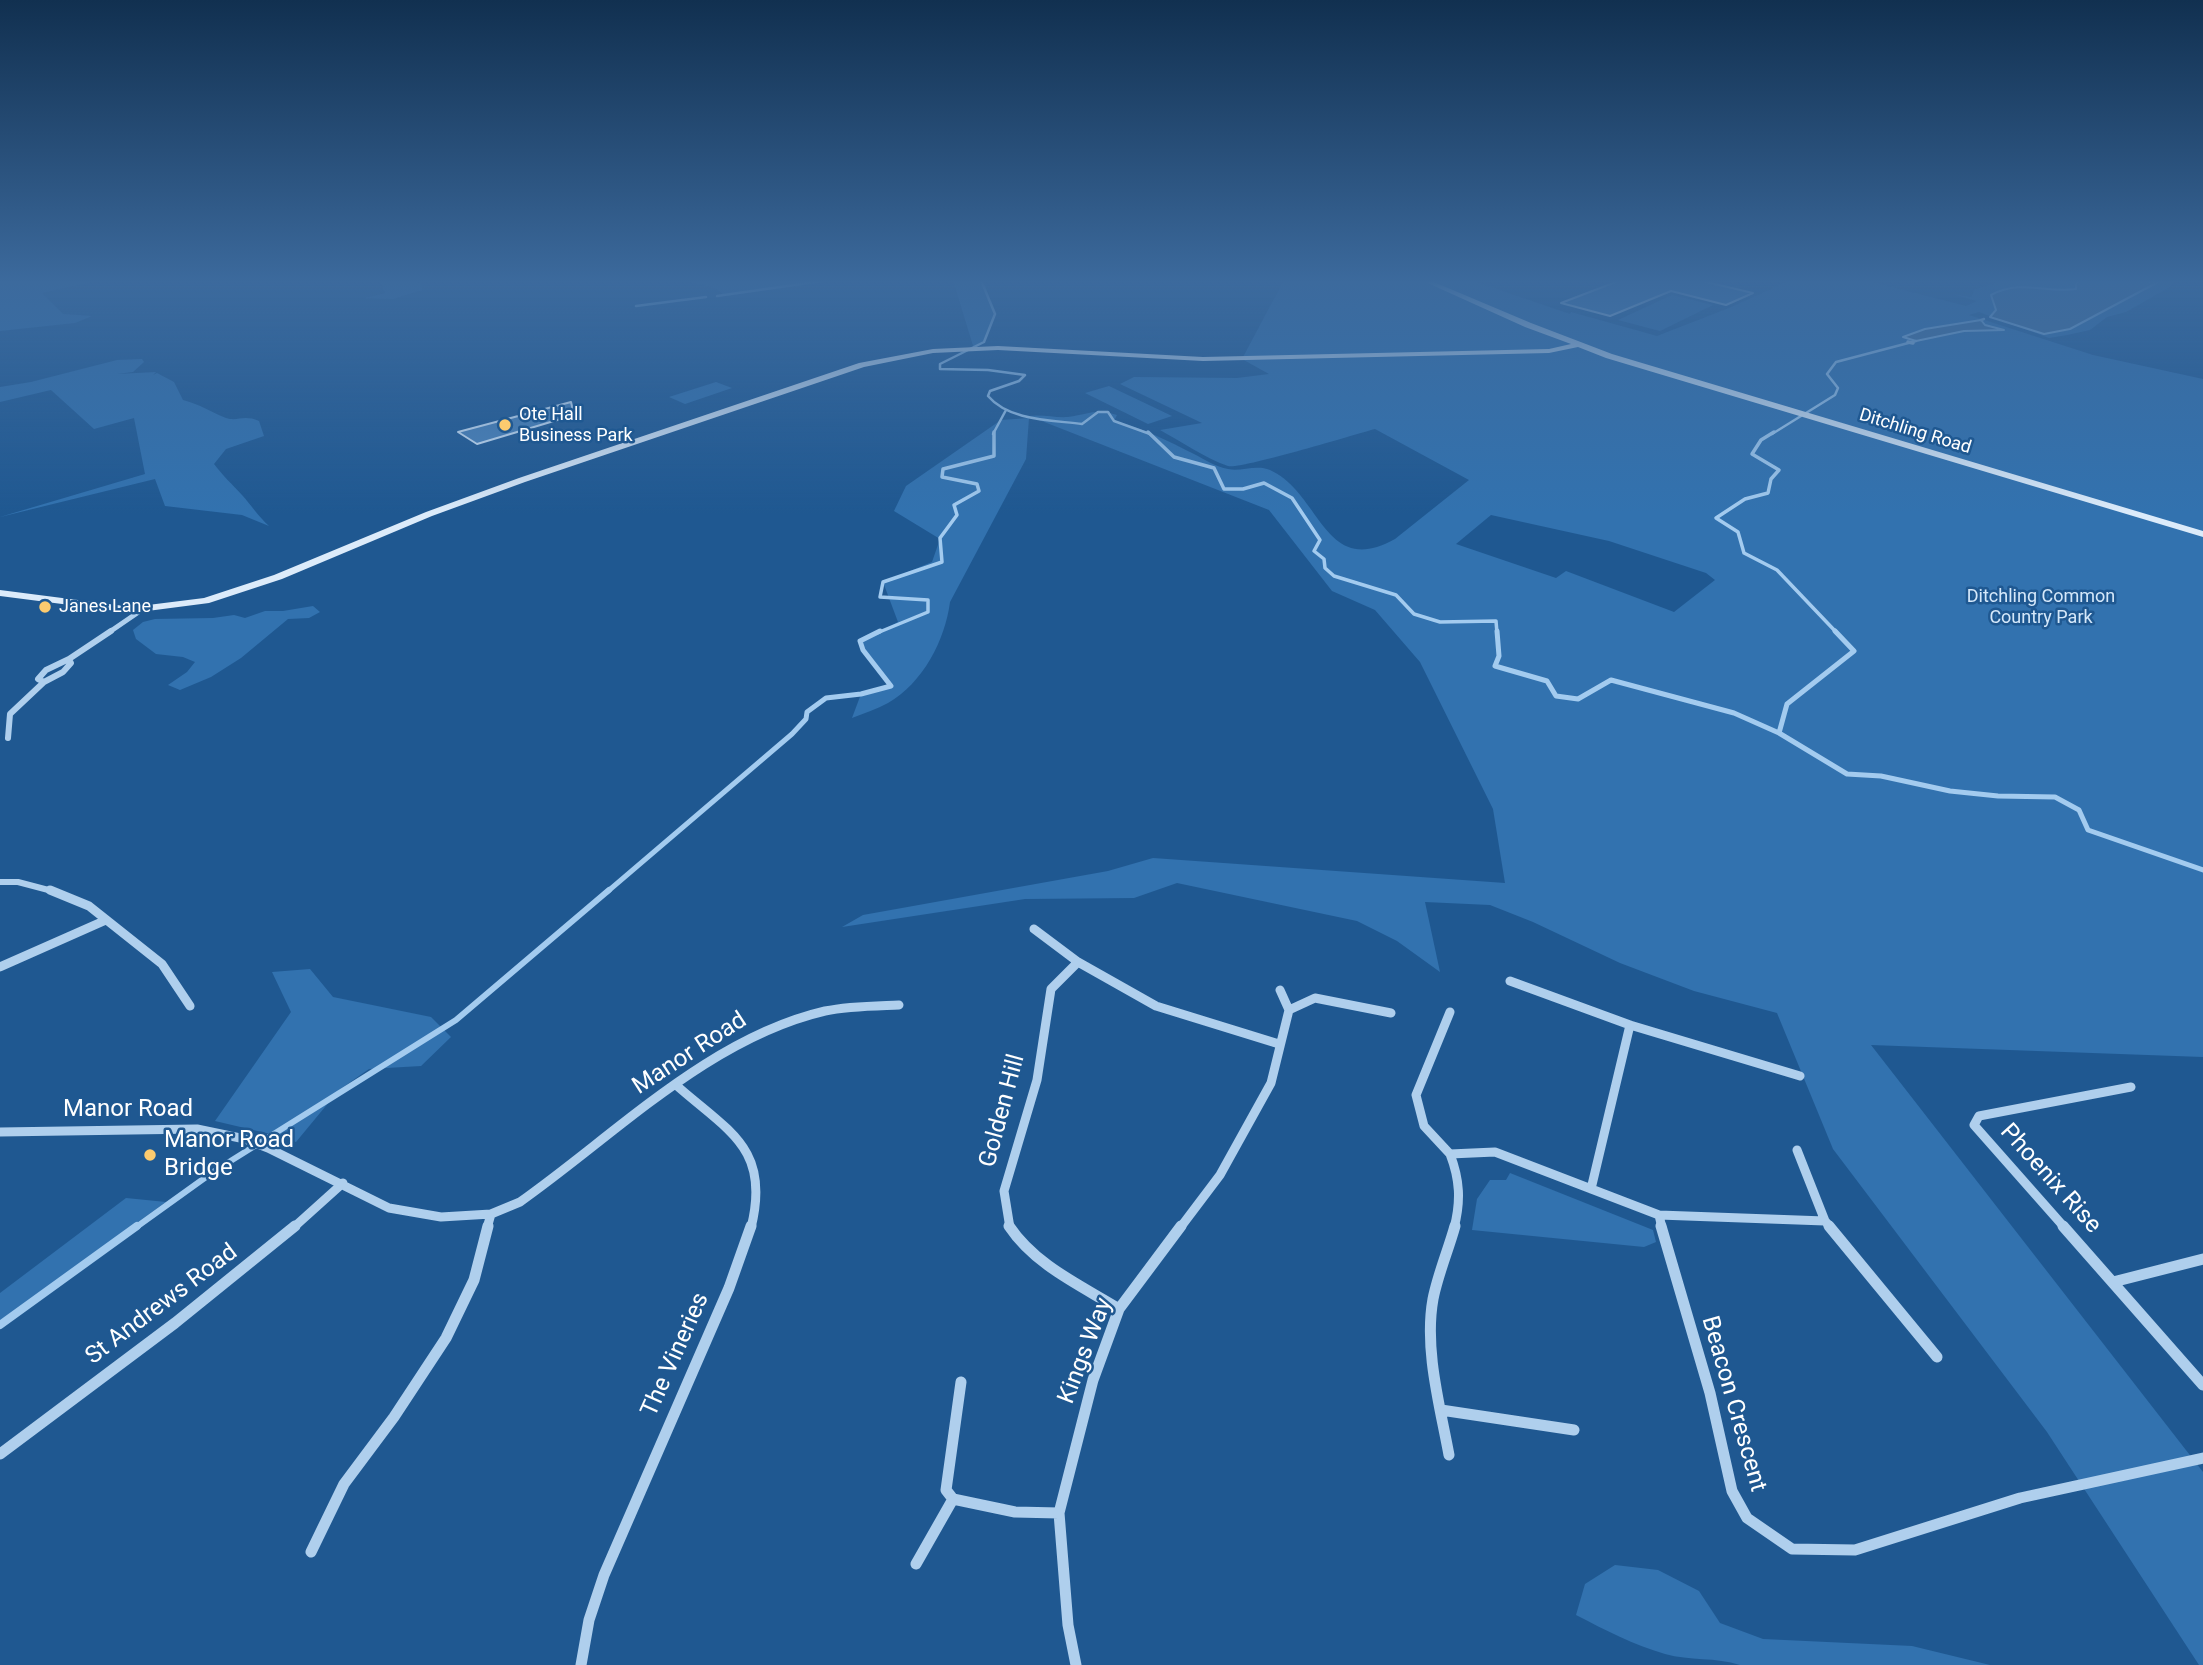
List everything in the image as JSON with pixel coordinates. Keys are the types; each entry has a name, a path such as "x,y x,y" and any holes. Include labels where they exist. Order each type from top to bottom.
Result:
{"street":[{"path":"0,593 104,607 143,609 205,601 247,589 522,480 862,365 904,358"},
{"path":"1177,358 1259,358"},
{"name":"Ditchling Road","path":"1618,358 2203,534"},
{"path":"44,681 38,679 39,676 143,609"},
{"path":"8,738 10,714 44,681 66,670 71,663 69,659"},
{"path":"0,882 18,882 55,891 89,906 162,964 190,1006"},
{"path":"0,967 106,920"},
{"path":"1034,929 1078,962 1156,1006 1279,1044"},
{"name":"Golden Hill","path":"1078,962 1051,989 1037,1080 1004,1191 1009,1226 1022,1245 1037,1258 1119,1308"},
{"path":"1510,981 1630,1025 1800,1076"},
{"path":"1280,990 1289,1010 1315,998 1391,1013"},
{"name":"Manor Road","path":"0,1132 197,1129 245,1139 268,1148 389,1208 441,1217 491,1214 520,1202 676,1085 742,1041 776,1026 840,1008 899,1005"},
{"name":"Kings Way","path":"1076,1665 1067,1613 1059,1513 1093,1380 1119,1308 1220,1175 1271,1083 1289,1010"},
{"path":"1450,1012 1416,1095 1424,1126 1450,1154 1457,1167 1460,1201 1455,1231 1433,1296 1431,1322 1441,1410 1450,1455"},
{"path":"1591,1189 1630,1025"},
{"name":"The Vineries","path":"581,1665 593,1610 616,1543 729,1288 747,1239 758,1193 757,1179 749,1156 676,1085"},
{"name":"Phoenix Rise","path":"2131,1087 1979,1116 1974,1125 2203,1385"},
{"path":"1797,1150 1825,1221 1937,1357"},
{"path":"1450,1154 1495,1152 1659,1215 1825,1221"},
{"name":"St Andrews Road","path":"0,1454 221,1289 294,1229 343,1183"},
{"path":"310,1552 344,1484 394,1417 446,1338 474,1280 491,1214"},
{"name":"Beacon Crescent","path":"1659,1215 1667,1253 1710,1393 1732,1491 1747,1518 1792,1549 1856,1550 2020,1498 2203,1458"},
{"path":"2113,1282 2203,1259"},
{"path":"961,1382 946,1490 953,1499 1014,1512 1059,1513"},
{"path":"1441,1410 1574,1430"},
{"path":"916,1564 953,1499"}],"green space":[{"name":"Ditchling Common Country Park","path":"1243,358 2105,358 2203,379 2203,1057 1871,1045 2203,1472 2203,1665 2199,1665 2047,1432 1833,1149 1777,1013 1694,991 1620,963 1490,905 1425,902 1440,972 1397,941 1357,921 1177,883 1134,898 1025,899 842,927 863,915 1108,871 1153,858 1505,883 1493,809 1420,662 1375,610 1332,591 1269,510 1029,416 1068,417 1092,412 1109,413 1117,415 1114,421 1155,435 1219,467 1233,470 1270,470 1287,481 1338,541 1353,548 1371,548 1395,539 1469,480 1375,429 1273,458 1228,466 1160,430 1202,423 1120,384 1134,377 1237,378 1269,374","holes":["1491,515 1609,541 1706,573 1715,580 1674,612 1566,571 1556,578 1456,544"]},
{"path":"142,359 144,362 133,372 117,374 156,372 153,375 157,373 174,382 183,400 226,418 259,421 264,436 226,449 214,464 269,526 242,515 165,506 155,479 0,517 145,474 134,418 94,429 51,390 0,402 0,387 117,360"},
{"path":"716,382 732,388 685,404 669,397"},
{"path":"1109,386 1172,416 1148,424 1085,393"},
{"path":"1029,418 1026,459 950,602 943,631 930,659 922,672 901,694 884,705 852,718 861,694 890,686 863,650 860,641 898,622 883,582 932,562 940,539 894,511 906,486 1001,420"},
{"path":"313,606 320,612 309,618 288,619 241,658 211,677 180,690 168,685 187,672 195,662 183,657 156,654 136,639 133,630 143,622 155,619 234,615 245,618 265,611"},
{"path":"310,969 333,997 431,1017 451,1037 421,1066 369,1069 339,1090 296,1142 215,1121 291,1012 272,972"},
{"path":"1510,1173 1653,1230 1656,1242 1644,1247 1472,1230 1477,1199 1490,1180 1506,1180"},
{"path":"126,1198 166,1202 0,1321 0,1293"},
{"path":"1615,1565 1658,1570 1699,1591 1720,1623 1763,1639 1912,1646 1990,1665 1740,1665 1665,1654 1631,1642 1576,1615 1585,1584"}],"building":[{"name":"Ote Hall Business Park","path":"571,402 574,415 477,444 458,432"}],"waterway":[{"path":"953,358 940,364 940,369 988,370 1025,375 1019,381 990,391 988,396 997,404 1019,415 1082,424 1098,412 1108,412 1114,421 1150,434"},
{"path":"1806,413 1835,395 1838,388 1827,374 1836,362 1852,358"},
{"path":"994,432 1006,410"},
{"path":"1772,434 1801,416"},
{"path":"877,633 928,612 928,600 880,597 883,582 942,562 940,538 957,515 954,505 979,491 977,484 942,477 943,469 994,456 994,432"},
{"path":"1148,432 1174,457 1214,468 1224,489 1243,489 1264,483 1292,498 1320,540 1314,551 1324,559 1325,568 1334,576 1396,595 1414,614 1440,622 1496,621 1497,633"},
{"path":"1774,432 1761,440 1752,454 1779,470 1771,479 1768,493 1745,499 1716,518 1738,532 1744,553 1777,570 1837,633"},
{"path":"607,892 792,734 806,719 807,712 826,698 861,694 891,686 863,650 860,641 880,631"},
{"path":"1497,631 1499,656 1495,666 1547,681 1556,696 1578,699 1611,680 1734,713 1779,733"},
{"path":"1779,733 1787,704 1854,651 1835,631"},
{"path":"1779,733 1847,774 1881,776 1950,791 1998,796 2055,797 2079,810 2088,830 2203,870"},
{"path":"135,1228 213,1172 456,1020 609,890"},
{"path":"0,1325 137,1226"}],"place":[{"name":"Ote Hall Business Park","path":"505,425"},
{"name":"Janes Lane","path":"45,607"},
{"name":"Manor Road Bridge","path":"150,1155"}]}
